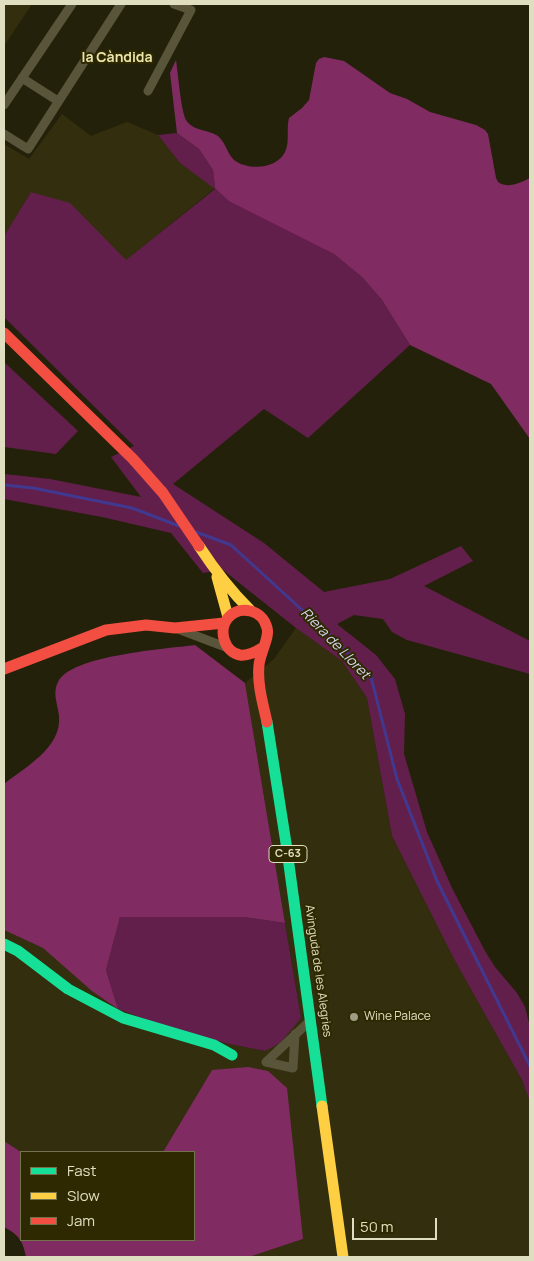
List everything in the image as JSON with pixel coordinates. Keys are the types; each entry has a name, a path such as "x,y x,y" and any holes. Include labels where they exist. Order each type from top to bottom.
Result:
{"main road":[{"path":"4,333 133,459 163,493 214,569 235,595 250,610 259,614 265,622 268,631 267,640 262,648 255,653 247,656 239,655 228,648 222,636 226,620 214,569"},
{"path":"4,669 106,630 146,625 176,628 226,620 234,612 250,610"},
{"name":"C-63","path":"260,689 259,667 262,648"},
{"name":"C-63","path":"239,655 260,689"},
{"name":"Avinguda de les Alegries","path":"260,689 280,795 343,1257"},
{"path":"4,944 18,951 68,989 122,1018 214,1045 232,1055"}],"street":[{"path":"4,105 72,4"},
{"path":"4,134 28,149 121,4"},
{"path":"148,91 191,10 174,4"},
{"path":"22,78 58,101"},
{"path":"176,628 228,648"},
{"path":"296,1034 293,1068 266,1062 296,1034 311,1020"}],"shaded area":[{"path":"4,4 32,4 4,46"},
{"path":"324,57 344,61 390,93 407,99 430,112 476,125 485,130 488,134 498,182 510,185 530,178 530,439 491,384 410,345 382,300 363,278 334,254 229,201 215,188 213,170 199,149 177,133 170,73 176,60 184,115 189,124 219,137 234,160 240,164 254,167 276,162 285,152 288,140 289,118 309,100 316,63"},
{"path":"62,114 91,136 127,122 158,135 180,163 215,188 125,261 70,204 31,192 4,236 4,144 29,159"},
{"path":"177,133 199,149 213,170 215,188 334,254 363,278 382,300 410,345 308,438 264,409 173,484 264,543 324,592 390,579 461,546 473,561 424,586 530,641 530,674 407,640 392,632 383,619 354,615 337,624 376,655 395,679 405,714 404,754 427,832 452,888 485,951 495,967 517,993 525,1007 530,1027 530,1102 522,1080 454,959 392,836 367,698 342,661 296,628 223,570 203,573 171,533 102,517 4,499 4,474 50,479 141,497 111,457 134,446 4,317 4,236 31,192 70,203 126,260 215,189 180,163 158,135"},
{"path":"4,362 78,431 56,454 4,447"},
{"path":"296,628 342,661 367,698 392,836 454,959 522,1080 530,1102 530,1257 249,1257 303,1239 212,1070 164,1151 20,1151 4,1141 4,930 43,948 93,991 163,1026 229,1044 264,1051 301,1018 245,683 274,659"},
{"path":"195,645 245,683 285,923 244,917 120,917 106,970 118,1009 92,991 43,948 4,930 4,784 40,756 55,738 59,716 55,690 58,682 66,673 81,665 99,659 142,651"},
{"path":"120,917 244,917 285,923 301,1018 280,1043 265,1051 229,1044 163,1026 118,1009 106,970"},
{"path":"248,1067 268,1071 287,1088 303,1239 249,1257 26,1257 21,1241 195,1241 195,1151 164,1151 212,1070"},
{"path":"4,1141 20,1151 20,1239 4,1227"}],"waterway":[{"name":"Riera de Lloret","path":"4,485 33,488 132,508 179,526"},
{"name":"Riera de Lloret","path":"196,532 231,545 335,640 371,677 397,779 437,881 530,1066"}],"traffic: fast":[{"path":"267,722 286,843 322,1106"},
{"path":"4,944 18,951 68,989 123,1018 214,1045 232,1055"}],"traffic: slow":[{"path":"199,546 210,563 250,610"},
{"path":"217,577 228,617"},
{"path":"322,1106 343,1257"}],"traffic: jam":[{"path":"4,333 133,459 163,493 199,546"},
{"path":"262,648 243,655 230,650 223,634 223,628 228,618 239,611 245,610 256,613 265,622 268,632 260,660 259,679 267,722"},
{"path":"4,669 106,630 146,625 175,628 224,623"}],"place":[{"name":"Wine Palace","path":"354,1017"}],"district":[{"name":"la Càndida","path":"117,58"}]}
